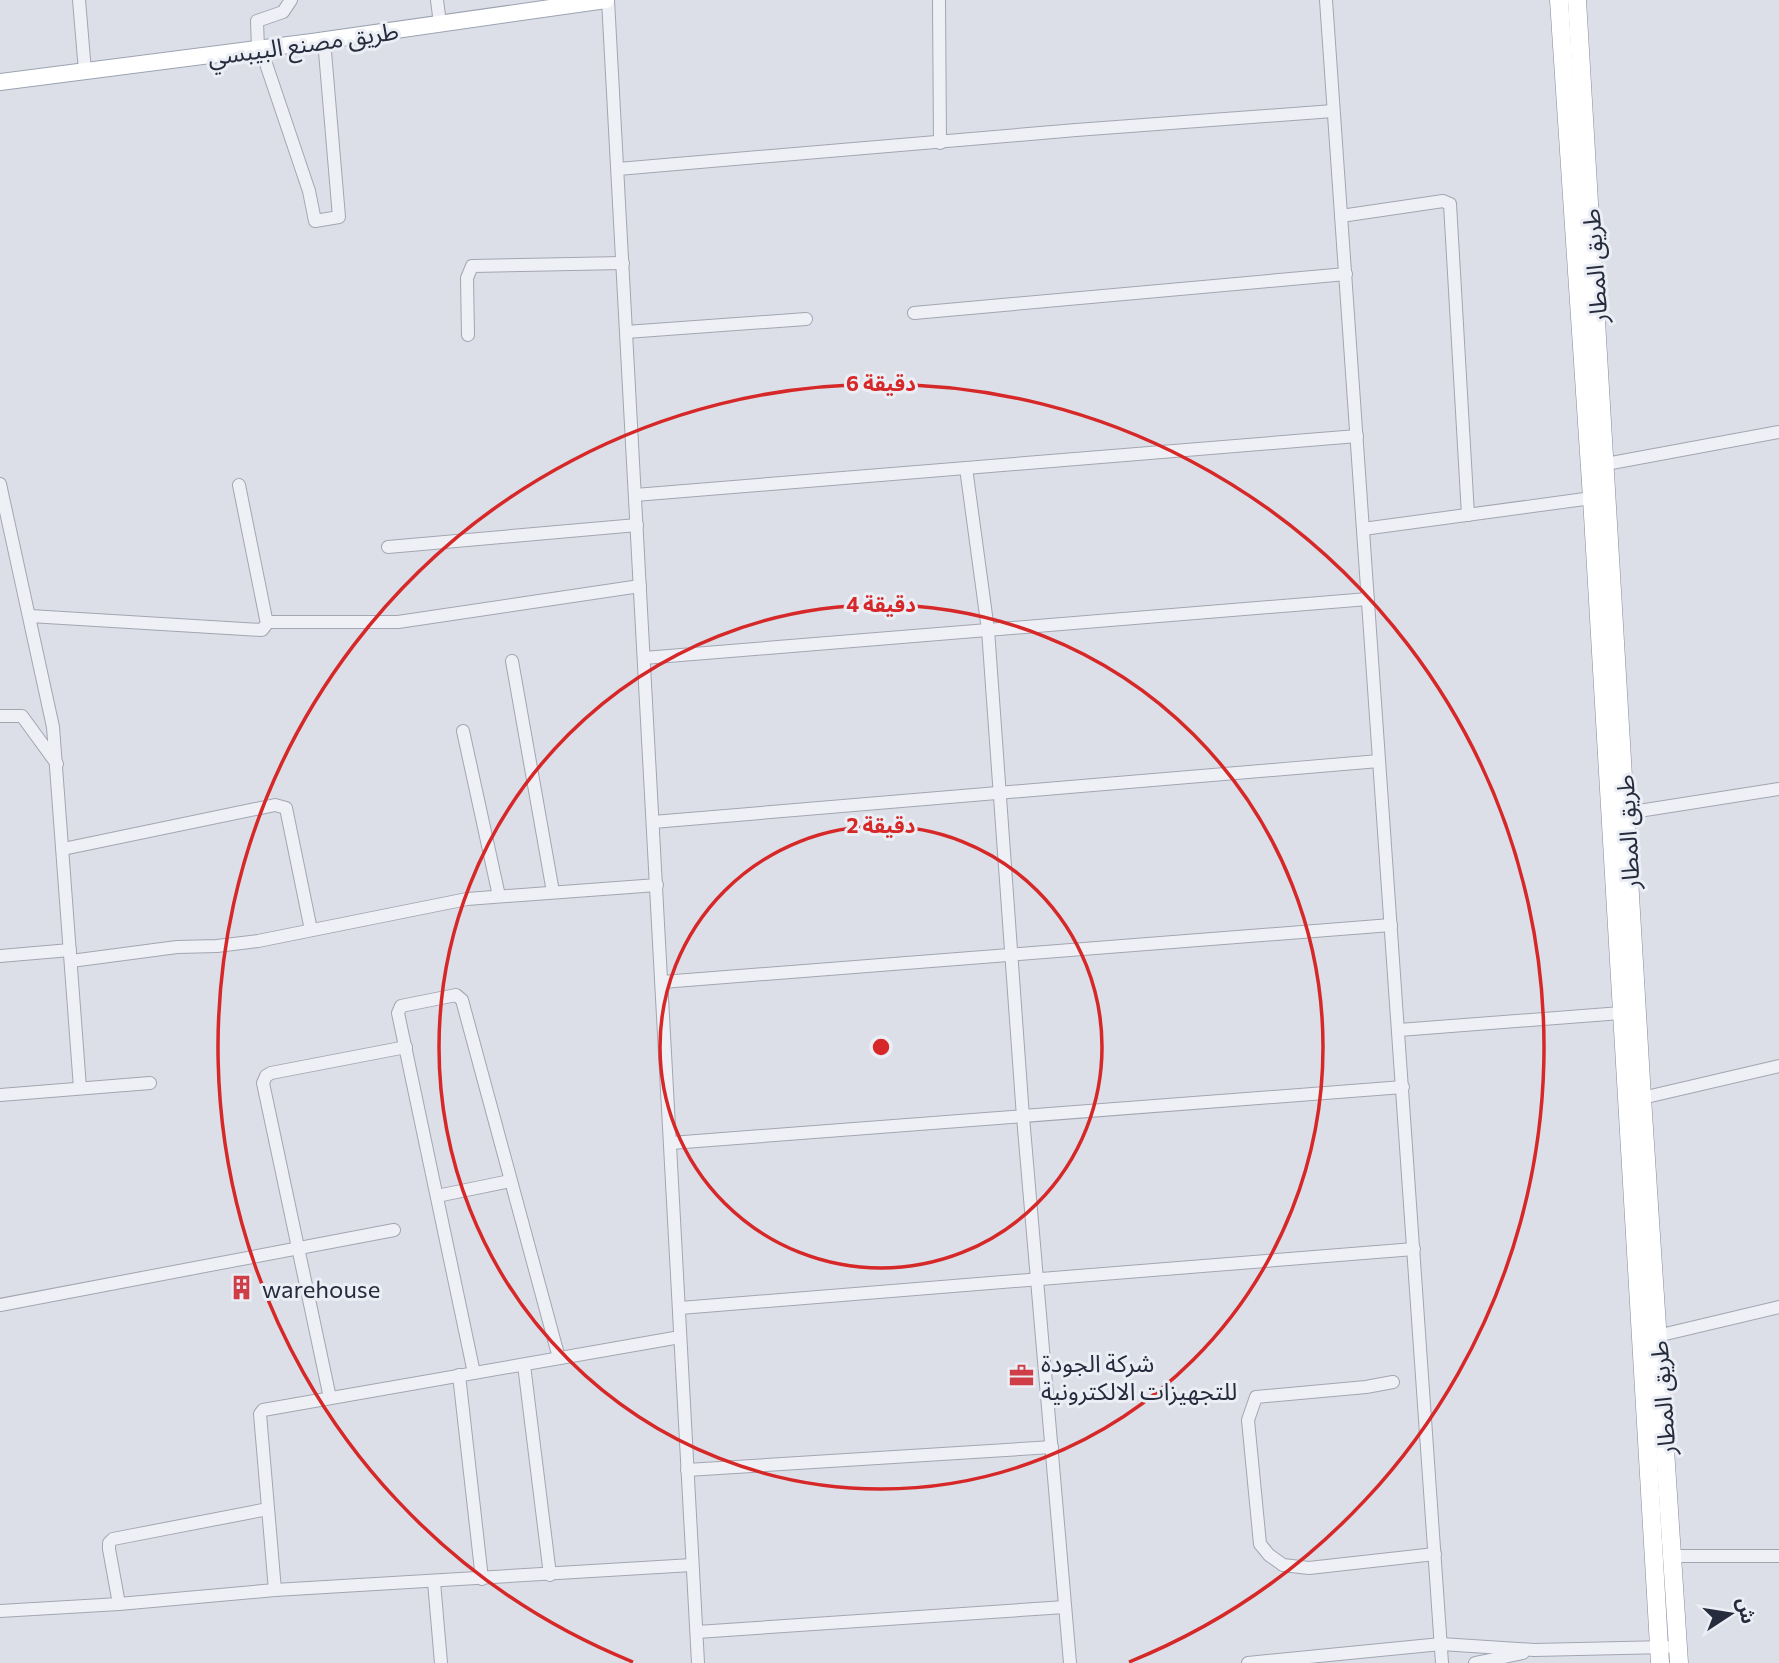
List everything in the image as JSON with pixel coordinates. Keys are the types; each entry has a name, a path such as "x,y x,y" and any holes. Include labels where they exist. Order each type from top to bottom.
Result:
{"highway":[{"name":"طريق المطار","path":"1559,0 1569,120 1579,330 1624,909 1642,1098 1678,1654"},
{"name":"طريق المطار","path":"1577,0 1626,813 1621,1013 1660,1656"},
{"path":"1579,330 1598,326"}],"main road":[{"name":"طريق مصنع البيبسي","path":"0,82 260,49 607,0"}],"street":[{"path":"79,0 85,71"},
{"path":"291,0 283,12 257,21 260,49 309,191 315,221 339,216 324,40"},
{"path":"437,0 440,24"},
{"path":"607,0 698,1663"},
{"path":"939,0 940,143"},
{"path":"1326,0 1442,1663"},
{"path":"618,169 1333,111"},
{"path":"1341,216 1443,201 1450,204 1468,515"},
{"path":"468,335 467,278 472,266 623,262"},
{"path":"914,313 1346,274"},
{"path":"626,332 806,319"},
{"path":"1606,464 1779,432"},
{"path":"635,495 1357,436"},
{"path":"966,468 988,630 1023,1117 1070,1663"},
{"path":"0,484 10,539 50,709 57,764 80,1088"},
{"path":"239,485 268,622"},
{"path":"1363,529 1592,498"},
{"path":"388,547 637,525"},
{"path":"268,622 398,622 640,586"},
{"path":"644,658 1368,599"},
{"path":"30,617 262,631 268,622"},
{"path":"512,661 553,892"},
{"path":"0,716 23,716 57,764"},
{"path":"463,731 499,896"},
{"path":"653,822 1379,761"},
{"path":"1626,813 1779,789"},
{"path":"63,849 275,805 282,806 286,808 311,930"},
{"path":"0,956 71,956 236,944 467,899 657,885"},
{"path":"662,982 1391,925"},
{"path":"474,1373 399,1009 456,995 461,998 559,1358"},
{"path":"1399,1030 1621,1013"},
{"path":"330,1398 263,1088 266,1076 406,1047"},
{"path":"1642,1098 1779,1066"},
{"path":"0,1095 150,1083"},
{"path":"671,1143 1403,1087"},
{"path":"437,1196 510,1181"},
{"path":"0,1305 394,1230"},
{"path":"680,1308 1414,1249"},
{"path":"1657,1336 1779,1307"},
{"path":"275,1591 261,1412 680,1337"},
{"path":"524,1365 550,1575"},
{"path":"459,1376 482,1579"},
{"path":"1393,1381 1366,1387 1256,1397 1248,1420 1260,1544 1283,1565 1309,1568 1435,1554"},
{"path":"687,1470 1052,1447"},
{"path":"119,1604 109,1549 109,1543 113,1539 268,1509"},
{"path":"1672,1556 1779,1556"},
{"path":"0,1611 691,1565"},
{"path":"434,1582 441,1663"},
{"path":"697,1632 1065,1607"},
{"path":"1248,1663 1441,1644 1660,1656 1678,1654"},
{"path":"1475,1663 1534,1650"}],"place":[{"name":"warehouse","path":"242,1288"},
{"name":"شركة الجودة للتجهيزات الالكترونية","path":"1021,1376"}]}
